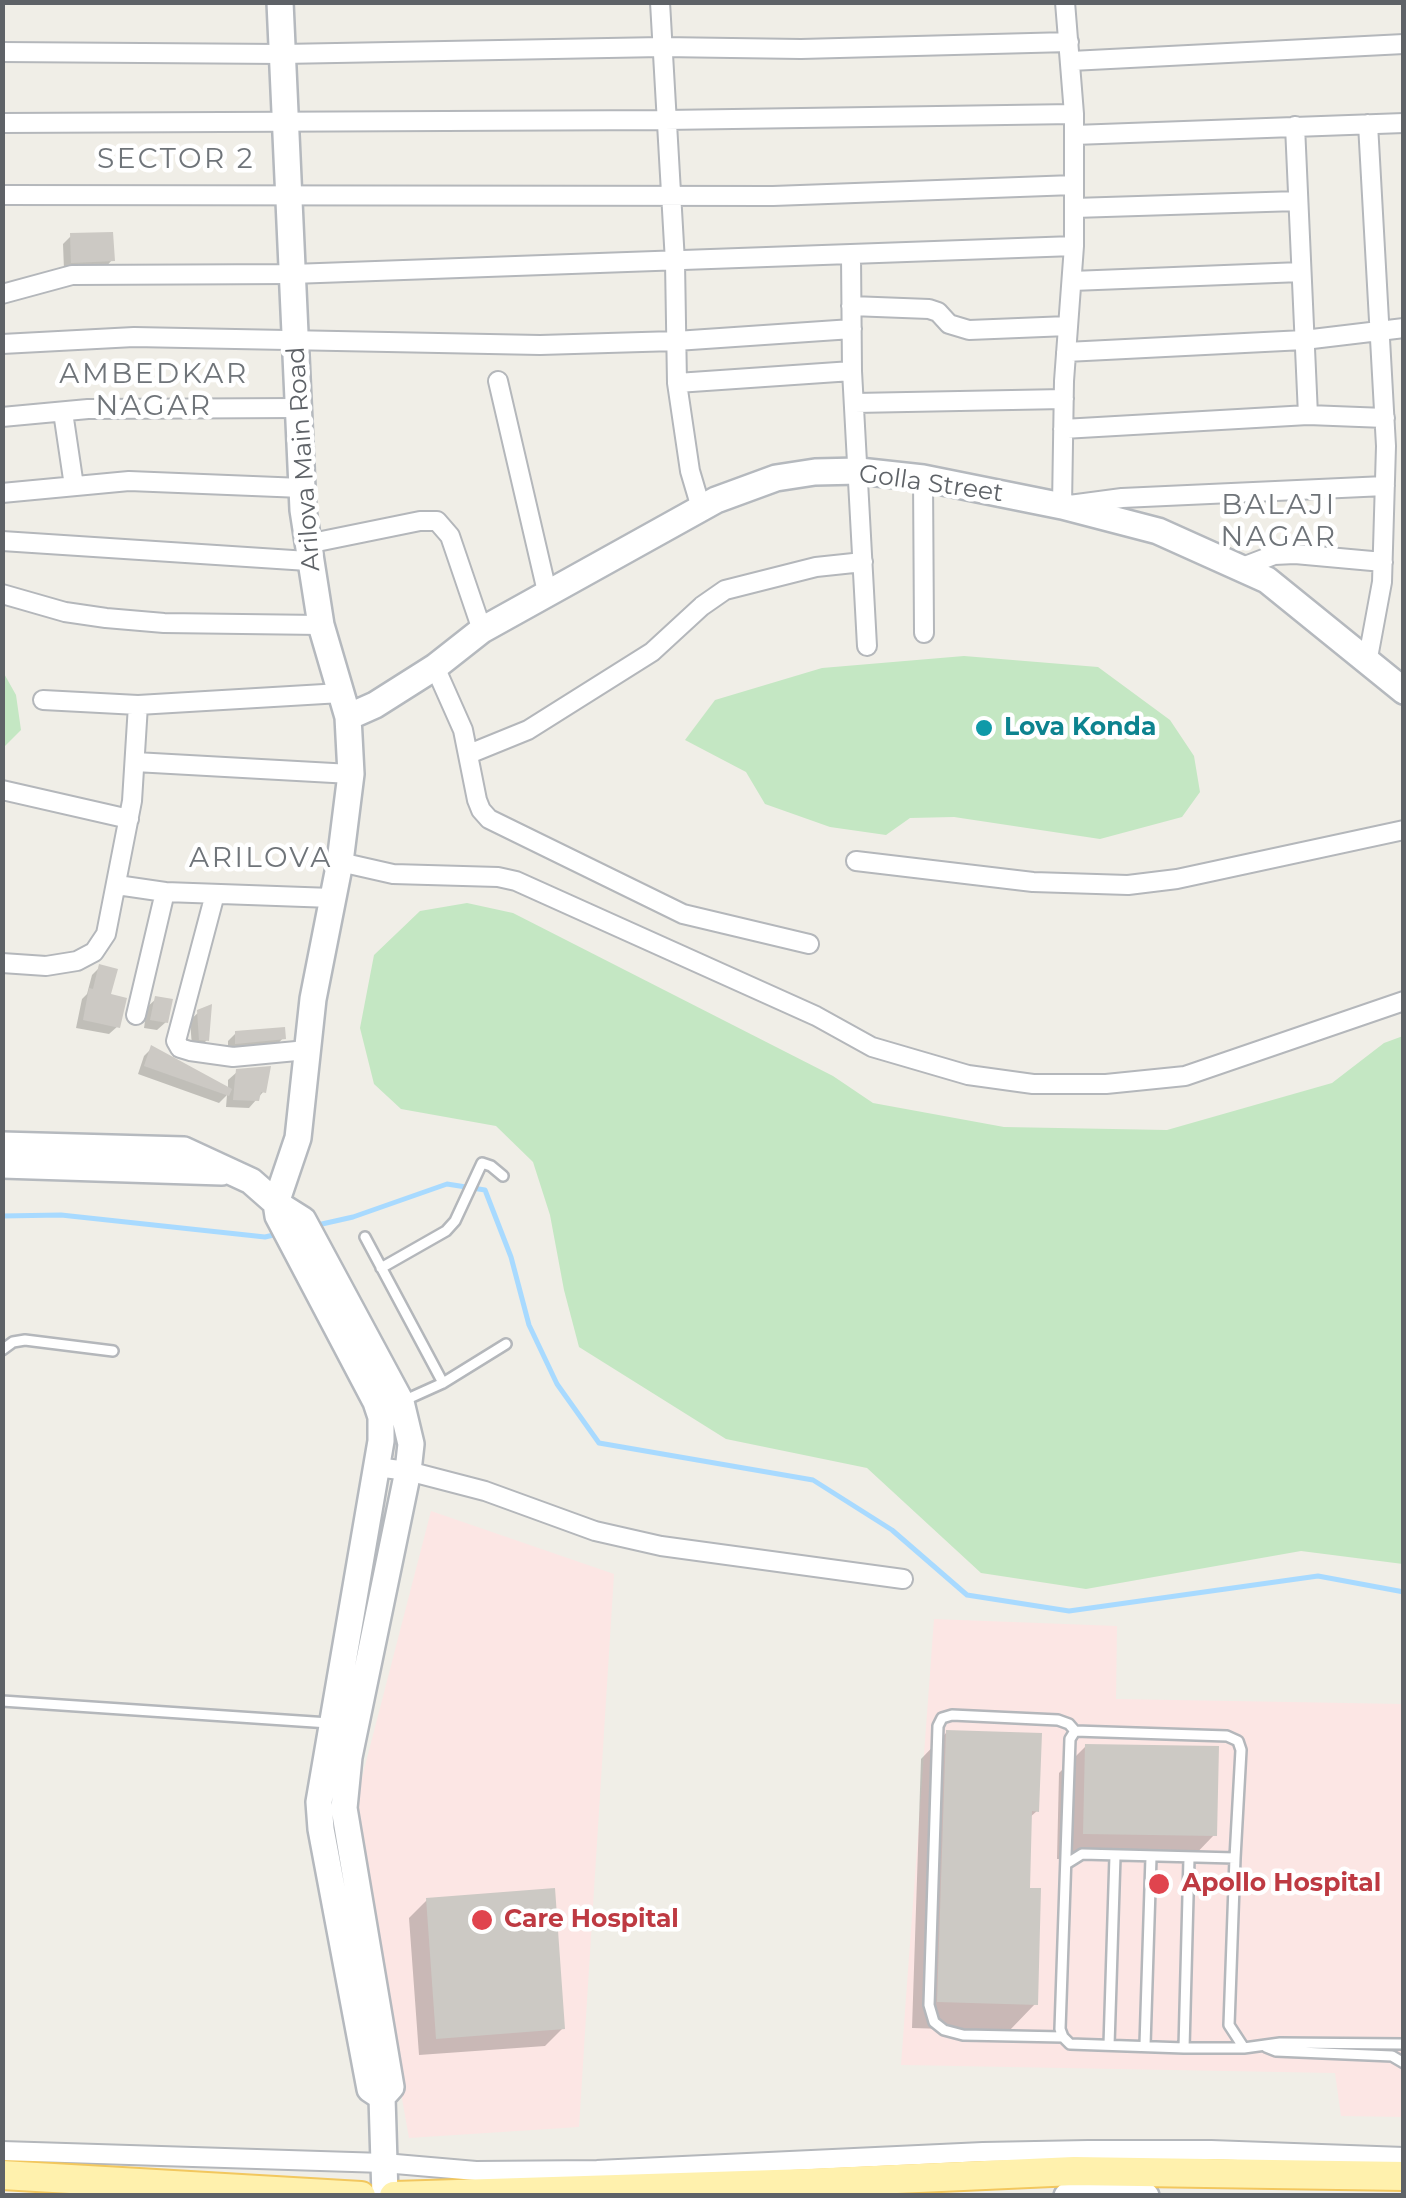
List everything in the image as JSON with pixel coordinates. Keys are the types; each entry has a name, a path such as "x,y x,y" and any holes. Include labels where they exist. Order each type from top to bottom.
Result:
{"main road":[{"path":"394,2196 1074,2171 1404,2176"},
{"path":"2,2175 360,2196"}],"street":[{"name":"Arilova Main Road","path":"280,2 302,488 321,625 345,705 351,774 308,1050 293,1226"},
{"path":"660,2 675,262 676,383 690,471 701,508"},
{"path":"1065,2 1074,114 1074,246 1066,352 1062,506 1122,498 1385,486"},
{"path":"2,52 282,54 662,47 1070,51 1404,44"},
{"path":"2,123 1074,114"},
{"path":"1074,136 1404,123"},
{"path":"1367,662 1394,519 1385,486 1395,447 1385,418 1368,124"},
{"path":"1295,126 1308,415"},
{"path":"2,195 860,194 1074,185"},
{"path":"1074,208 1298,201"},
{"path":"2,294 72,275 292,274 1074,246"},
{"path":"851,256 852,370 867,646"},
{"path":"1072,282 1302,272"},
{"path":"851,306 929,309 938,312 948,324 969,330 1068,326"},
{"path":"1066,352 1304,340 1404,328"},
{"path":"2,344 134,337 540,345 852,329"},
{"path":"676,383 852,370"},
{"path":"498,381 548,596"},
{"path":"854,403 1064,399"},
{"path":"2,417 63,412 298,408"},
{"path":"63,412 74,486"},
{"path":"1063,430 1308,415 1385,418"},
{"name":"Golla Street","path":"345,705 375,705 434,668 482,630 746,487 816,472 859,471 922,478 1062,506 1158,531 1267,580 1404,690"},
{"path":"922,478 924,633"},
{"path":"2,493 129,481 302,488"},
{"path":"2,541 308,553 420,521 437,521 450,536 482,630"},
{"path":"1240,568 1274,556 1296,554 1383,562"},
{"path":"469,754 528,730 652,652 725,590 802,570 863,562"},
{"path":"1382,582 1404,584"},
{"path":"2,594 65,612 106,618 164,623 321,625"},
{"path":"434,668 454,706 480,810 502,826 683,914 810,944"},
{"path":"43,700 138,705 345,705"},
{"path":"2,963 46,966 77,961 94,952 106,934 129,819 138,705"},
{"path":"134,762 351,774"},
{"path":"2,790 129,819"},
{"path":"856,861 1033,882 1128,885 1177,879 1404,830"},
{"path":"340,862 393,874 516,881 800,1009 872,1047 984,1078 1033,1084 1106,1084 1186,1076 1404,1001"},
{"path":"117,884 166,892 332,898"},
{"path":"136,1016 166,892"},
{"path":"215,894 176,1042 190,1051 233,1057 308,1050"},
{"path":"2,1145 184,1150 265,1190 293,1226 401,1402 411,1444 408,1471 350,1757 344,1808 391,2087 382,2097 385,2196"},
{"path":"2,1165 233,1172"},
{"path":"293,1226 380,1417 381,1441 320,1786 321,1829 370,2088 382,2097"},
{"path":"376,1467 485,1491 595,1532 662,1546 903,1578"},
{"path":"2,2152 384,2163 476,2170 580,2170 1088,2150 1404,2156"},
{"path":"1067,2196 1146,2196"}],"lane":[{"path":"382,1268 446,1231 482,1163 503,1176"},
{"path":"364,1237 443,1384"},
{"path":"2,1350 25,1340 113,1351"},
{"path":"401,1402 443,1384 506,1344"},
{"path":"2,1701 331,1724"},
{"path":"1063,2037 963,2035 944,2030 934,2022 929,2005 938,1726 942,1718 952,1715 1058,1720 1075,1731 1227,1736 1238,1742 1241,1750 1229,2025 1244,2048"},
{"path":"1075,1731 1070,1738 1060,2029 1070,2044 1184,2048 1266,2047 1280,2043 1404,2044"},
{"path":"1066,1864 1082,1854 1235,1858"},
{"path":"1109,2045 1115,1856"},
{"path":"1145,2045 1151,1858"},
{"path":"1184,2048 1190,1858"},
{"path":"1266,2047 1276,2051 1392,2056 1404,2063"}],"shaded area":[{"name":"Care Hospital","path":"431,1511 614,1574 579,2127 409,2138 352,1816"},
{"name":"Apollo Hospital","path":"934,1619 1117,1626 1116,1699 1403,1704 1403,2117 1341,2116 1335,2073 901,2065"}],"green space":[{"path":"964,656 1098,667 1170,720 1194,756 1200,792 1182,817 1100,839 954,817 910,818 886,835 830,827 765,804 746,772 685,740 715,700 822,668"},
{"path":"2,670 16,695 21,730 3,748"},
{"path":"467,903 513,913 833,1076 873,1103 1004,1127 1167,1130 1332,1083 1384,1043 1403,1036 1403,1564 1301,1551 1086,1589 981,1573 867,1468 726,1439 579,1347 550,1215 533,1162 496,1126 401,1109 374,1084 360,1028 374,955 420,911"}],"building":[{"path":"113,232 115,261 71,263 70,233"},
{"path":"99,964 118,969 111,994 127,998 120,1028 83,1020 89,988 93,989"},
{"path":"155,996 173,999 168,1023 150,1020"},
{"path":"212,1004 209,1041 199,1040 197,1010"},
{"path":"285,1027 286,1039 235,1044 235,1031"},
{"path":"151,1045 232,1089 229,1096 144,1066"},
{"path":"271,1066 266,1093 261,1092 259,1101 233,1100 236,1069"},
{"path":"946,1730 1042,1733 1039,1812 1032,1811 1030,1888 1041,1888 1038,2005 937,2002"},
{"path":"1085,1744 1219,1746 1217,1836 1083,1834"},
{"path":"555,1888 565,2029 436,2039 426,1898"}],"waterway":[{"path":"313,1226 353,1217 447,1184 485,1190 511,1257 529,1325 557,1384 599,1443 813,1480 892,1530 967,1595 1069,1611 1318,1576 1404,1592"},
{"path":"2,1216 61,1215 265,1237 278,1234"}],"place":[{"name":"Lova Konda","path":"984,728"},
{"name":"Apollo Hospital","path":"1159,1884"},
{"name":"Care Hospital","path":"482,1920"}],"district":[{"name":"SECTOR 2","path":"176,160"},
{"name":"AMBEDKAR NAGAR","path":"154,391"},
{"name":"BALAJI NAGAR","path":"1279,522"},
{"name":"ARILOVA","path":"261,859"}]}
